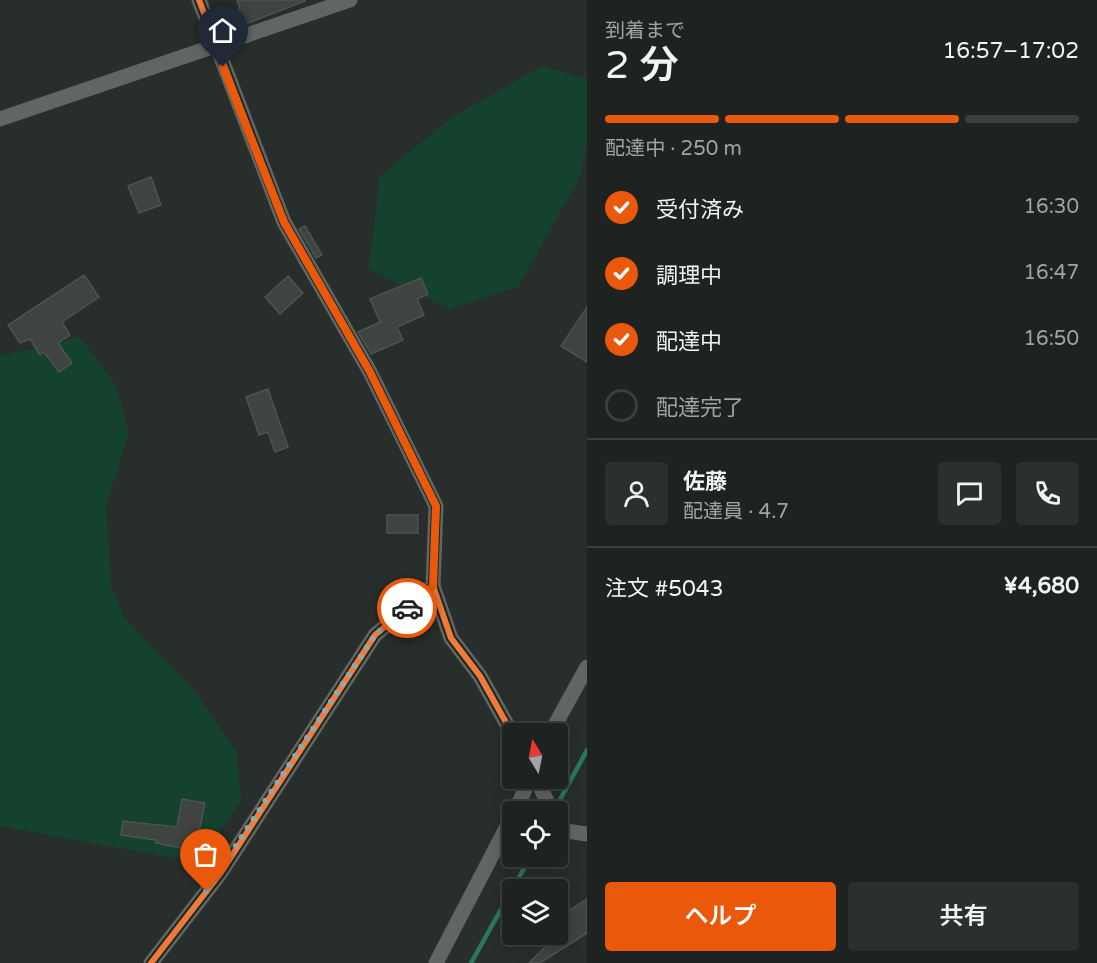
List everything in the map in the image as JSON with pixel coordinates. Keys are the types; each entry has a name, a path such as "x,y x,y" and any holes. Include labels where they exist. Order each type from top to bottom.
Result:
{"street":[{"path":"199,0 284,222 370,372 436,506 433,586 451,638 480,676 506,723"},
{"path":"0,119 350,0"},
{"path":"150,963 220,874 375,635 433,586"},
{"path":"556,723 587,667"},
{"path":"568,831 587,834"},
{"path":"436,963 502,836"}],"green space":[{"path":"542,66 587,79 587,141 580,177 518,287 449,309 369,269 380,176 451,118"},
{"path":"80,337 116,385 129,433 106,505 111,587 126,620 194,690 236,751 241,801 212,842 173,858 0,826 0,356"}],"building":[{"path":"237,0 305,1 238,27 232,13 240,9"},
{"path":"151,177 161,205 139,213 128,186"},
{"path":"305,226 322,255 316,258 299,229"},
{"path":"84,275 99,297 62,322 70,335 58,343 72,363 59,372 44,352 40,355 30,339 20,343 8,325"},
{"path":"288,276 303,293 280,314 265,297"},
{"path":"421,278 428,294 417,299 424,315 397,327 403,340 371,354 358,332 380,322 370,299"},
{"path":"587,307 587,362 561,346"},
{"path":"268,389 288,447 275,452 268,432 259,435 246,397"},
{"path":"387,515 418,515 418,533 387,533"},
{"path":"182,799 205,803 195,851 156,843 156,840 121,835 123,821 177,827"},
{"path":"587,899 587,933 540,963 529,963 547,945 568,945 568,911"}],"waterway":[{"path":"559,801 587,750"},
{"path":"471,963 525,867"}],"cycle path":[{"path":"199,0 284,222 370,372 436,506 433,586 451,638 480,676 506,723"},
{"path":"151,963 220,874 375,635 433,586"}],"way so far":[{"path":"206,891 220,874 375,635 407,608"}],"route":[{"path":"223,67 284,222 370,372 436,506 433,586 407,608"}]}
